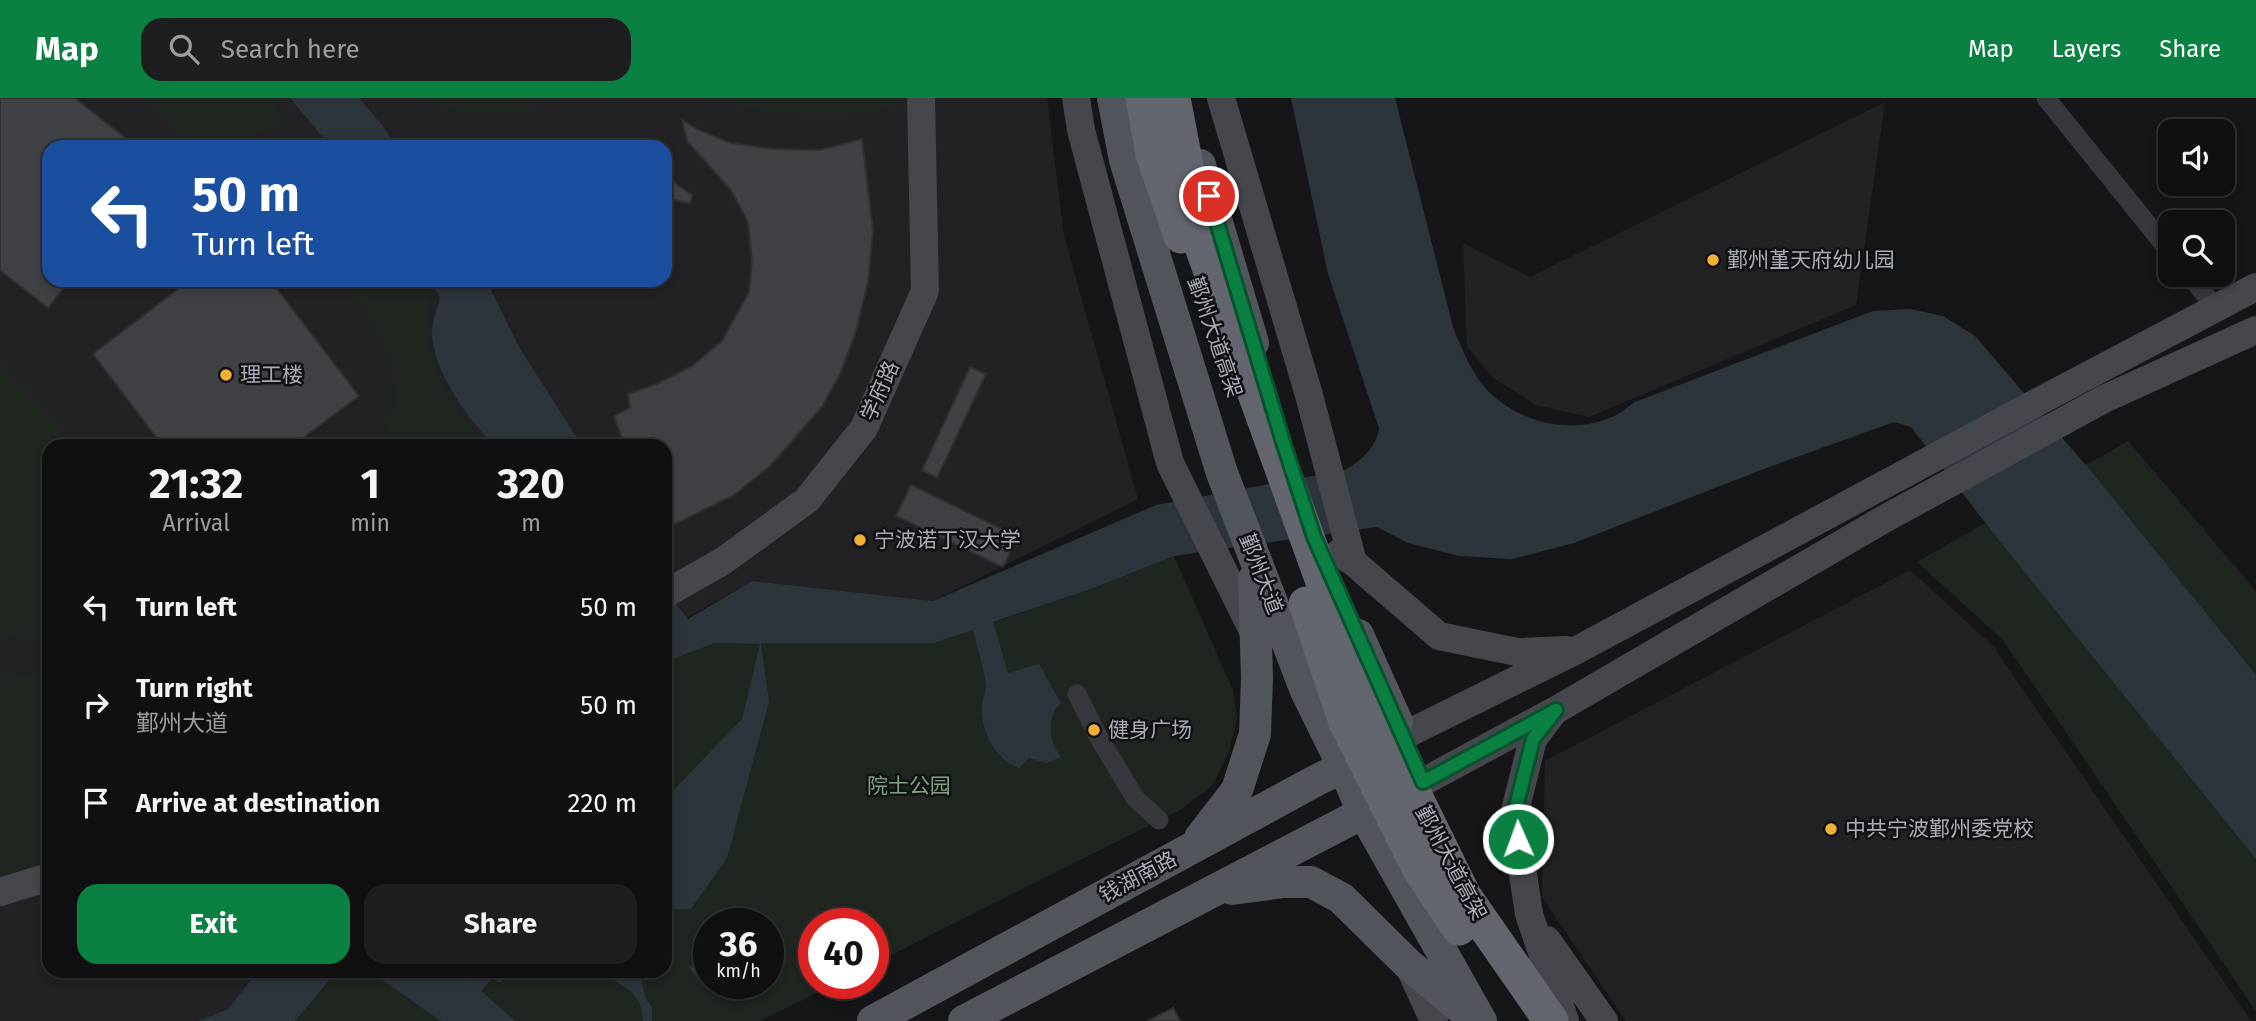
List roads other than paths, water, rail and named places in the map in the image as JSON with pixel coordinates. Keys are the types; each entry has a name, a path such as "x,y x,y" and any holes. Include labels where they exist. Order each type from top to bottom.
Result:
{"highway":[{"name":"鄞州大道高架","path":"1143,98 1153,154 1346,722 1418,866 1522,1021"},
{"name":"鄞州大道高架","path":"1173,98 1201,244 1360,684 1464,896 1551,1021"}],"main road":[{"name":"鄞州大道","path":"1113,98 1125,160 1222,473 1306,691 1363,812 1478,1021"},
{"path":"1185,98 1201,171 1314,537 1492,929 1558,1021"},
{"path":"1193,847 1237,790 1255,734 1257,678 1253,554"},
{"name":"钱湖南路","path":"873,1021 1403,736"},
{"path":"964,1021 1423,782"},
{"path":"1210,891 1283,882 1311,882 1341,898 1408,964 1478,1021"}],"street":[{"name":"学府路","path":"672,590 723,561 807,500 864,428 925,291 921,98"},
{"name":"鄞州大道","path":"1076,98 1081,130 1171,463 1256,638"},
{"path":"1221,98 1309,396 1353,562"},
{"path":"2046,98 2158,237"},
{"path":"2199,287 2216,308"},
{"path":"1403,736 1577,650 2256,287"},
{"path":"1423,782 1556,710 2071,416 2256,330"},
{"path":"1314,537 1353,562 1439,636 1517,652 1577,650"},
{"path":"1077,694 1098,736 1135,798 1159,820"},
{"path":"1556,710 1533,739 1514,815 1529,914 1565,1021"},
{"path":"0,892 42,879"},
{"path":"1529,914 1604,1021"},
{"path":"1408,964 1434,1021"}],"place":[{"name":"鄞州堇天府幼儿园","path":"1713,260"},
{"name":"理工楼","path":"226,375"},
{"name":"宁波诺丁汉大学","path":"860,540"},
{"name":"健身广场","path":"1094,730"},
{"name":"中共宁波鄞州委党校","path":"1831,829"}],"park label":[{"name":"院士公园","path":"909,786"}]}
